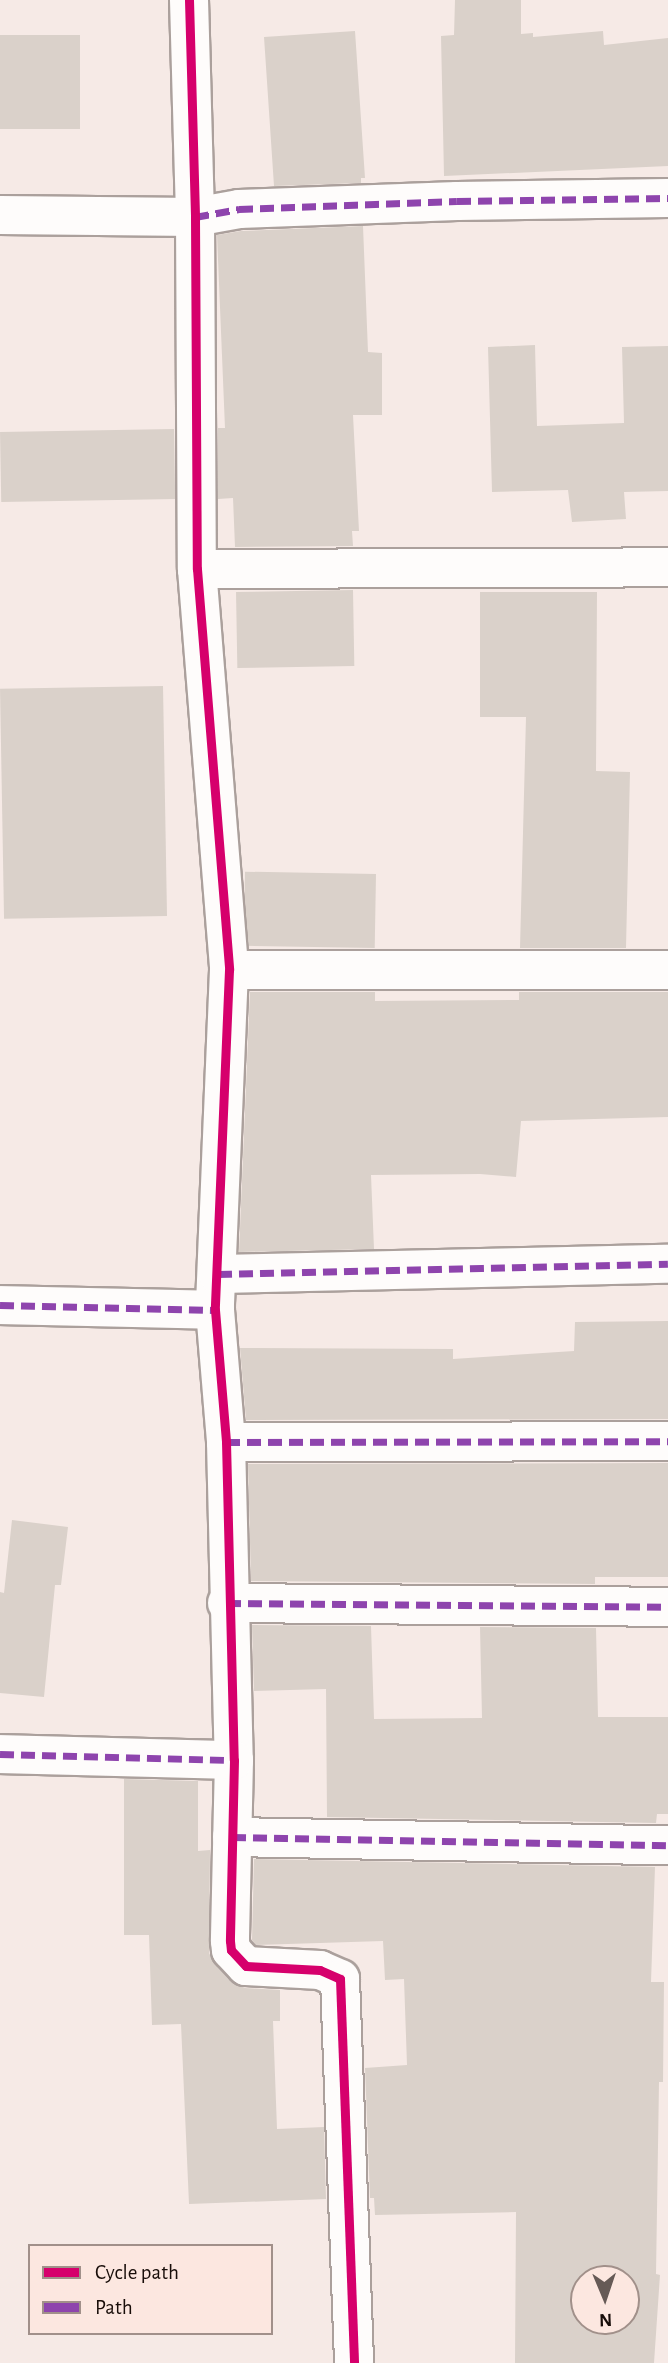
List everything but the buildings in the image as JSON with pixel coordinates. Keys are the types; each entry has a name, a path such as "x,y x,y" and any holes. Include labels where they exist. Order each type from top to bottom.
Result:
{"street":[{"path":"189,0 195,217 197,569 229,970 217,1292 226,1442 227,1603 234,1760 230,1941 237,1958 246,1966 320,1970 340,1979 354,2363"},
{"path":"0,215 195,217 239,209 457,201 668,198"},
{"path":"197,569 668,567"},
{"path":"229,970 668,970"},
{"path":"0,1305 668,1265"},
{"path":"226,1442 668,1441"},
{"path":"227,1603 668,1607"},
{"path":"0,1754 234,1760"},
{"path":"232,1837 668,1845"}],"marked path":[{"path":"195,217 239,209 457,201 668,198"},
{"path":"218,1274 668,1264"},
{"path":"0,1305 215,1310"},
{"path":"226,1442 668,1441"},
{"path":"227,1603 668,1607"},
{"path":"0,1754 234,1760"},
{"path":"232,1837 668,1845"}],"cycle path":[{"path":"189,0 195,217 197,569 229,970 215,1310 226,1442 234,1760 230,1941 231,1950 246,1966 320,1970 340,1979 354,2363"}]}
